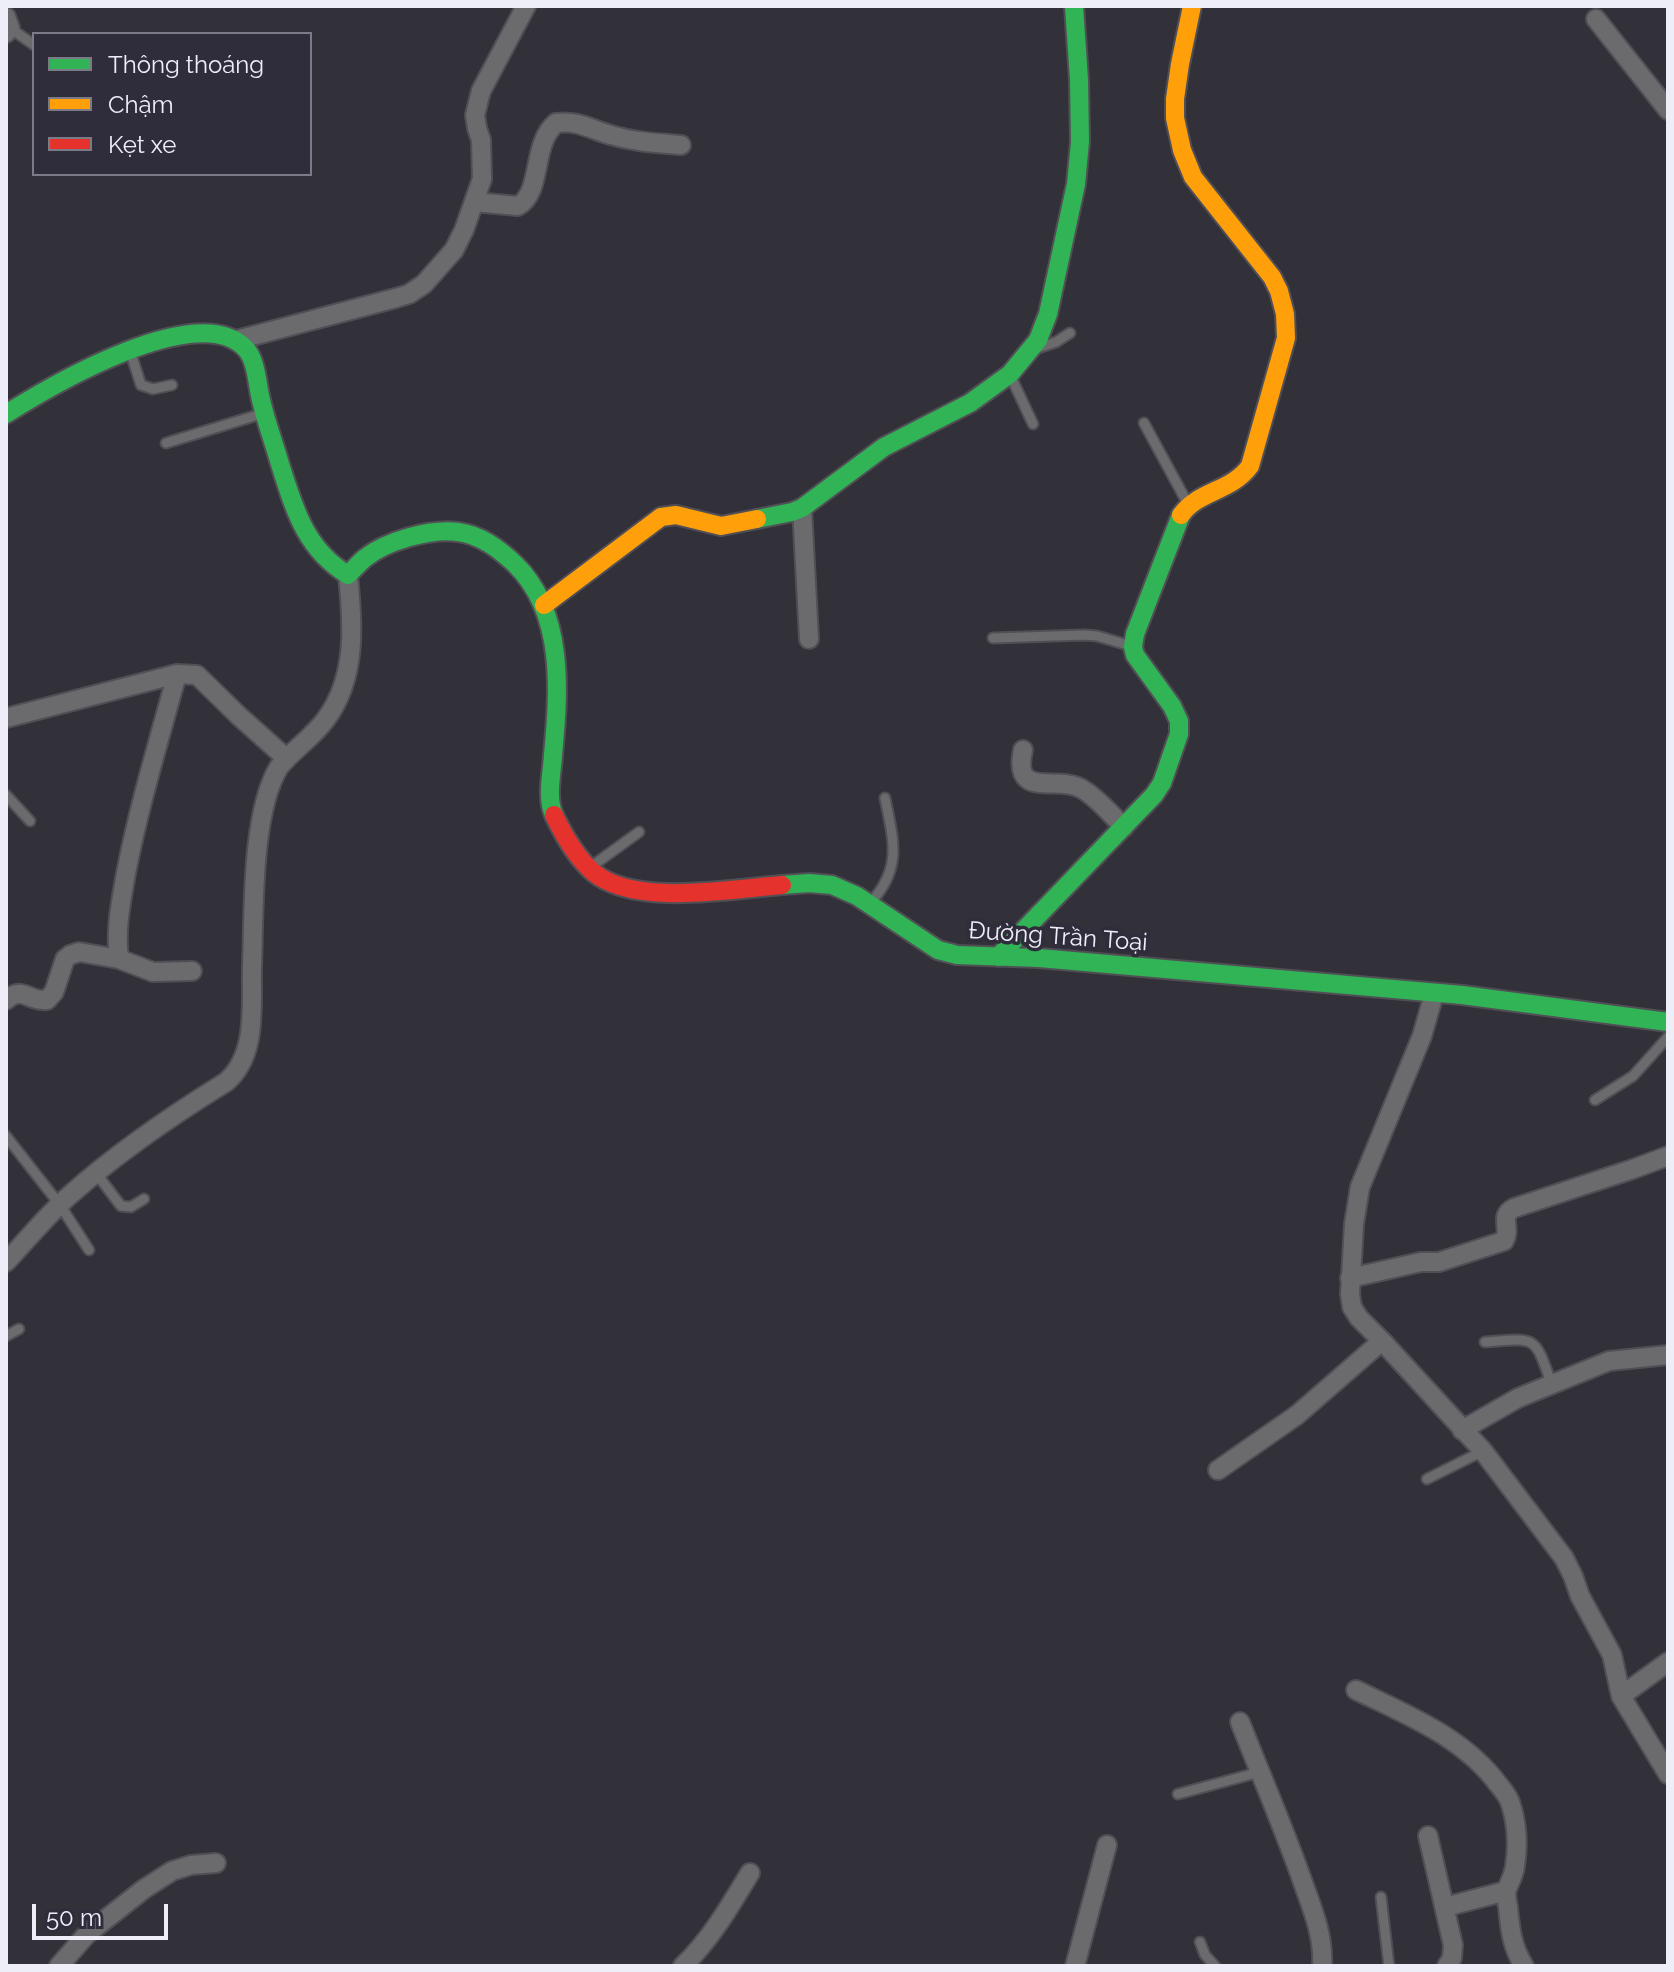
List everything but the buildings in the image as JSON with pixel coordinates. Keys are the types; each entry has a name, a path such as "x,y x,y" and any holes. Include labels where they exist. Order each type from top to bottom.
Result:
{"street":[{"path":"237,340 409,294 424,284 454,250 482,179 481,140 475,115 481,91 526,6"},
{"path":"544,605 661,517 670,514 721,526 802,508 884,447 970,403 1010,374 1038,340 1048,314 1076,184 1080,142 1074,6"},
{"path":"998,957 1124,827 1162,783 1179,734 1179,721 1172,706 1135,655 1135,634 1188,504 1235,483 1244,477 1250,466 1286,338 1279,288 1186,165 1175,114 1175,98 1192,6"},
{"path":"1596,19 1668,110"},
{"path":"474,202 518,206 526,201 545,136 556,123 581,123 610,135 681,145"},
{"path":"6,414 63,380 158,340 200,332 214,332 237,340 250,355 264,413 296,515 336,569 348,575 352,618 352,645 338,698 326,720 286,758 273,777 263,809 254,896 250,1027 240,1066 226,1082 167,1119 96,1173 60,1205 6,1262"},
{"path":"802,508 809,639"},
{"name":"Đường Trần Toại","path":"348,575 366,558 386,546 433,533 457,531 492,544 511,558 528,578 544,605 555,657 558,692 551,809 589,868 609,881 641,892 679,893 809,883 832,885 857,896 938,950 957,955 1039,958 1462,995 1668,1022"},
{"path":"6,718 177,674 197,675 286,758"},
{"path":"119,959 117,927 129,858 177,674"},
{"path":"1023,750 1022,770 1029,781 1078,786 1124,827"},
{"path":"6,1000 14,993 20,993 47,1000 54,992 65,959 79,952 119,959 153,972 192,971"},
{"path":"1434,994 1422,1036 1360,1187 1350,1278 1352,1307 1483,1451 1564,1558 1580,1596 1612,1655 1621,1696 1668,1774"},
{"path":"1350,1278 1421,1262 1439,1262 1504,1241 1507,1237 1508,1211 1668,1156"},
{"path":"1218,1470 1297,1415 1382,1341"},
{"path":"1462,1430 1518,1398 1609,1361 1668,1355"},
{"path":"1621,1696 1668,1662"},
{"path":"1356,1690 1423,1722 1472,1754 1502,1788 1512,1805 1516,1838 1513,1878 1506,1891 1510,1934 1516,1954 1524,1966"},
{"path":"1240,1722 1317,1921 1322,1966"},
{"path":"1428,1836 1453,1945 1452,1958 1447,1966"},
{"path":"1075,1966 1107,1845"},
{"path":"59,1966 87,1934 144,1889 172,1871 191,1865 216,1863"},
{"path":"683,1966 706,1942 750,1873"},
{"path":"1445,1907 1506,1891"}],"lane":[{"path":"7,26 32,44"},
{"path":"1031,350 1056,342 1070,333"},
{"path":"130,351 141,385 153,389 172,385"},
{"path":"1010,374 1033,424"},
{"path":"166,443 264,413"},
{"path":"1144,423 1188,504"},
{"path":"993,638 1084,635 1133,647"},
{"path":"6,795 30,821"},
{"path":"869,904 884,884 894,857 895,845 885,798"},
{"path":"589,868 639,832"},
{"path":"1595,1100 1633,1076 1668,1037"},
{"path":"6,1136 60,1205 89,1250"},
{"path":"96,1173 121,1206 131,1207 144,1199"},
{"path":"6,1336 19,1329"},
{"path":"1485,1342 1521,1339 1534,1343 1552,1385"},
{"path":"1427,1479 1483,1451"},
{"path":"1178,1794 1260,1772"},
{"path":"1381,1897 1389,1966"},
{"path":"1200,1942 1205,1955 1215,1966"}],"traffic: fast":[{"path":"757,519 802,508 884,447 970,403 1010,374 1038,340 1048,314 1076,184 1080,142 1074,6"},
{"path":"6,414 89,367 161,340 194,334 223,336 245,348 254,366 265,416 296,512 311,540 333,565 348,575 365,558 397,541 435,532 458,532 482,539 496,548 515,564 531,584 551,629 555,654 557,705 550,794 554,815"},
{"path":"998,957 1154,795 1162,783 1179,734 1179,721 1172,706 1135,655 1133,647 1135,634 1181,515"},
{"path":"782,885 832,885 857,896 938,950 957,955 1039,958 1462,995 1668,1022"}],"traffic: slow":[{"path":"1181,515 1197,500 1234,481 1250,466 1286,338 1285,314 1272,277 1193,177 1182,150 1175,118 1175,99 1192,6"},
{"path":"544,605 661,517 676,515 721,526 757,519"}],"traffic: jam":[{"path":"554,815 581,860 611,883 657,893 711,892 782,885"}]}
